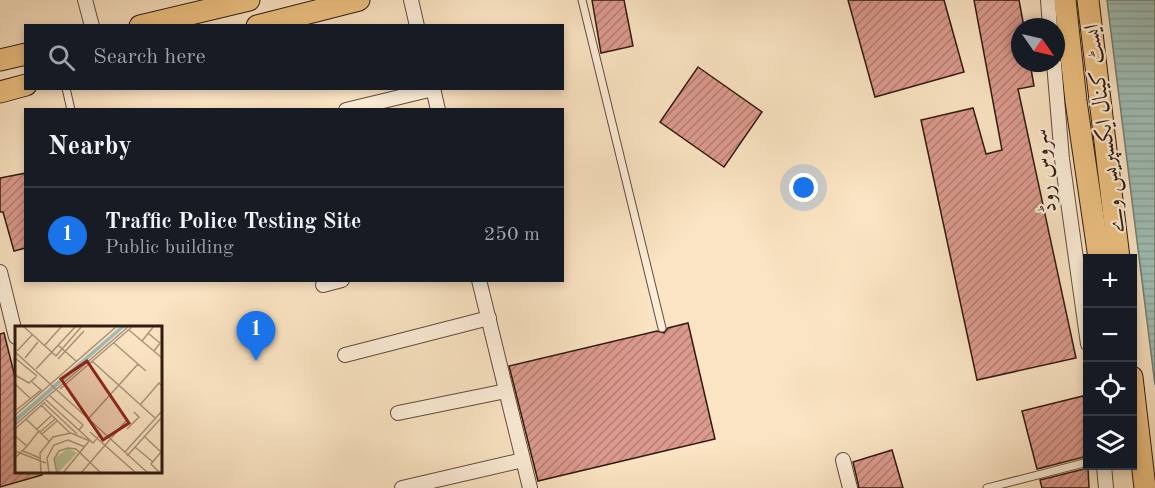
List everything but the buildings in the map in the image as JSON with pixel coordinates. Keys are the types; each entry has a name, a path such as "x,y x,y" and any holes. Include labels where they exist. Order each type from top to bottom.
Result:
{"main road":[{"path":"148,24 247,0"},
{"path":"265,24 359,0"},
{"path":"1065,0 1076,101 1098,254"},
{"name":"ایسٹ کینال ایکسپریس وے","path":"1088,0 1119,254"},
{"path":"0,60 24,54"},
{"path":"0,92 24,86"},
{"path":"1137,416 1146,488"},
{"path":"1130,470 1133,488"}],"street":[{"path":"85,0 91,24"},
{"path":"411,0 417,24"},
{"path":"1048,0 1049,18"},
{"name":"سروس روڈ","path":"1055,72 1062,159 1083,308"},
{"path":"354,108 429,90"},
{"path":"433,90 438,108"},
{"path":"0,272 15,333"},
{"path":"323,285 334,282"},
{"path":"480,282 530,488"},
{"path":"345,356 489,318"},
{"path":"398,413 506,391"},
{"path":"402,488 523,460"},
{"path":"843,460 850,488"},
{"path":"1104,470 1106,488"}],"lane":[{"path":"582,0 662,328"},
{"path":"66,90 71,108"},
{"path":"987,488 1083,463"}],"water":[{"path":"1107,0 1155,0 1155,385"}],"place":[{"name":"Traffic Police Testing Site","path":"256,361"}]}
